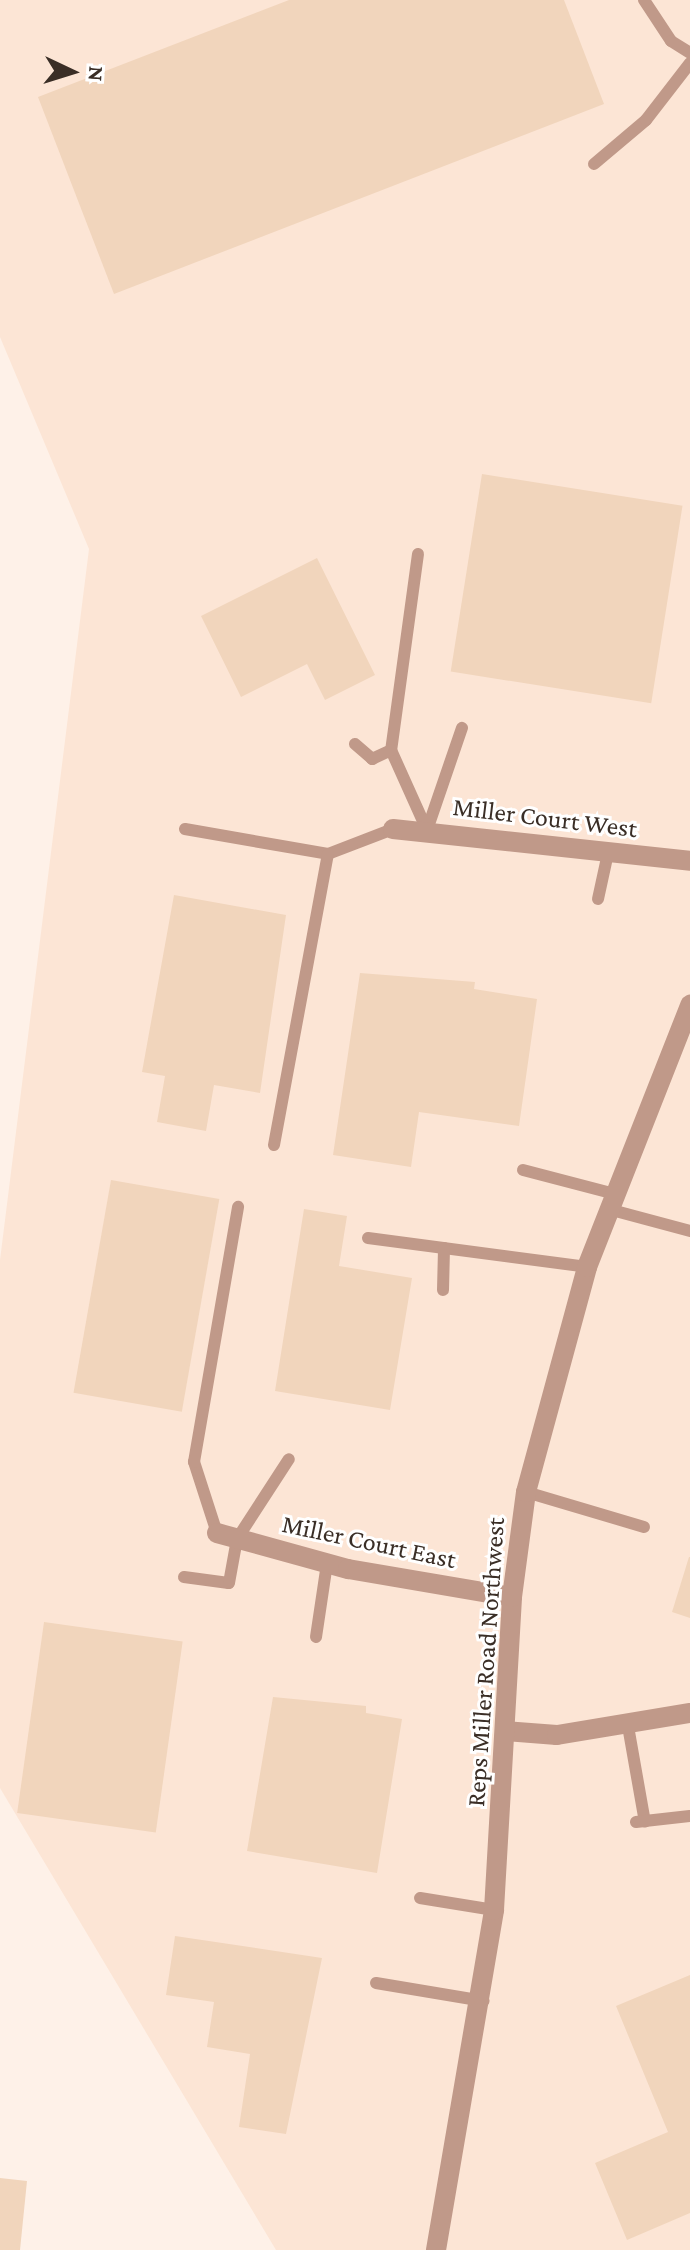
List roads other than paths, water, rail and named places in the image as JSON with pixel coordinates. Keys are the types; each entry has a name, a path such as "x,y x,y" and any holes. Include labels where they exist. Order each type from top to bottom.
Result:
{"street":[{"name":"Miller Court West","path":"393,829 427,830 690,861"},
{"name":"Reps Miller Road Northwest","path":"436,2250 483,2001 494,1910 512,1597 526,1492 587,1267 690,1005"},
{"name":"Miller Court East","path":"227,1536 327,1563 512,1597"},
{"path":"506,1731 557,1735 628,1726 690,1713"}],"lane":[{"path":"644,0 671,41 690,53"},
{"path":"594,164 646,120 690,63"},
{"path":"418,554 391,750 427,830"},
{"path":"427,830 462,728"},
{"path":"355,744 372,759 391,750"},
{"path":"185,829 328,854 393,829"},
{"path":"598,899 608,853"},
{"path":"274,1145 328,854"},
{"path":"523,1170 690,1231"},
{"path":"184,1577 229,1583 227,1536 194,1462 238,1207"},
{"path":"368,1238 587,1267"},
{"path":"443,1290 444,1248"},
{"path":"227,1536 289,1459"},
{"path":"526,1492 644,1527"},
{"path":"316,1637 327,1563"},
{"path":"628,1726 640,1822 690,1816"},
{"path":"420,1898 494,1910"},
{"path":"376,1983 483,2001"}]}
